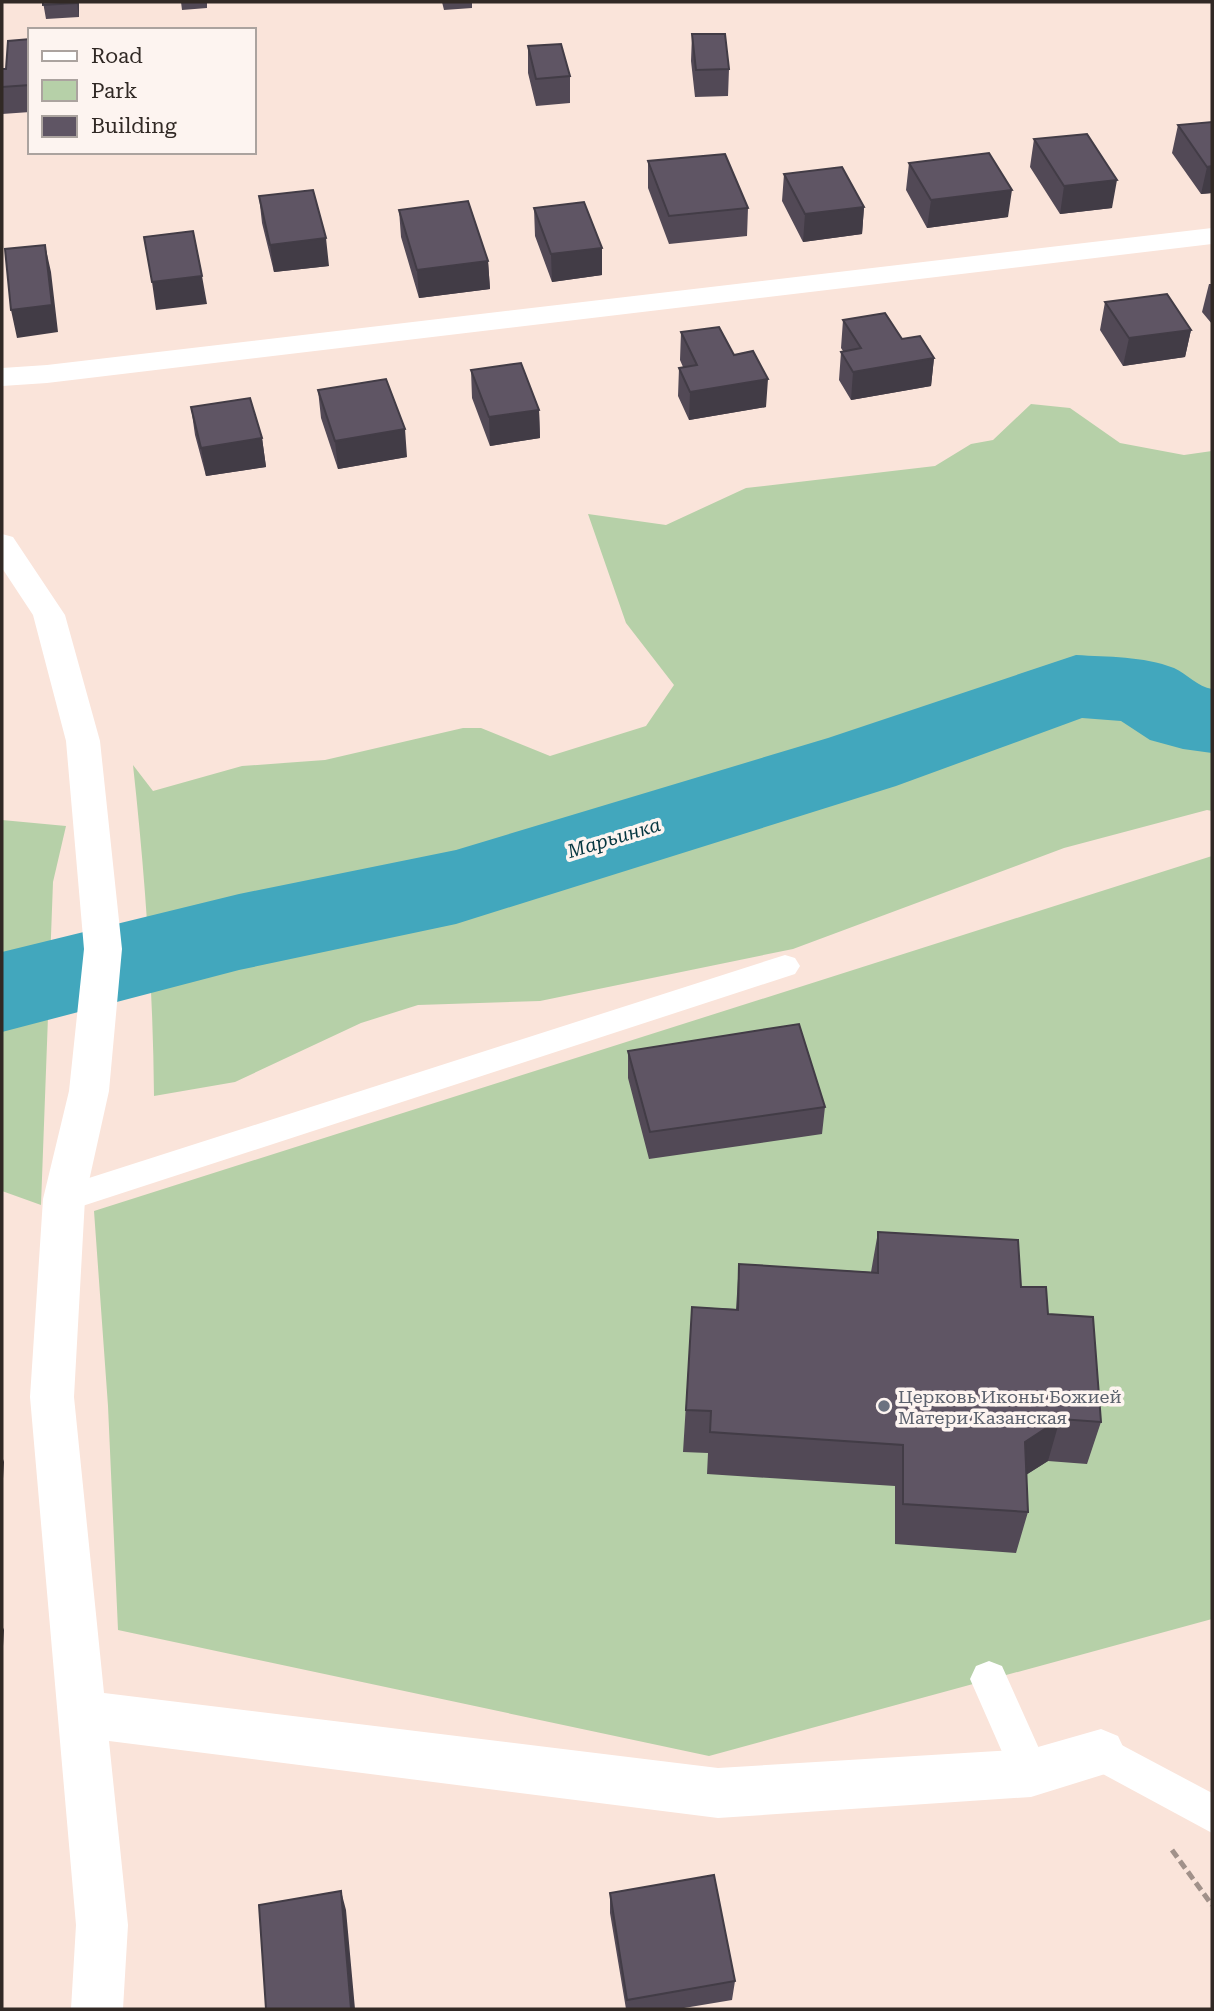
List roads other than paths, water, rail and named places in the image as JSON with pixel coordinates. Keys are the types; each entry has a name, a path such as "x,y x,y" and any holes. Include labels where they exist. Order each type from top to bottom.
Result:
{"street":[{"path":"2,377 61,373 1212,236"},
{"path":"2,544 49,615 83,741 103,949 89,1091 64,1199 52,1396 102,1925 97,2009"},
{"path":"83,1714 718,1793 1031,1773 1101,1753"}],"lane":[{"path":"64,1199 785,966"},
{"path":"989,1679 1031,1773"},
{"path":"1101,1753 1212,1814"}],"waterway":[{"name":"Марьинка","path":"2,992 239,932 456,887 862,762 1076,686 1142,691 1183,717 1212,721"}],"place":[{"name":"Церковь Иконы Божией Матери Казанская","path":"884,1406"}]}
